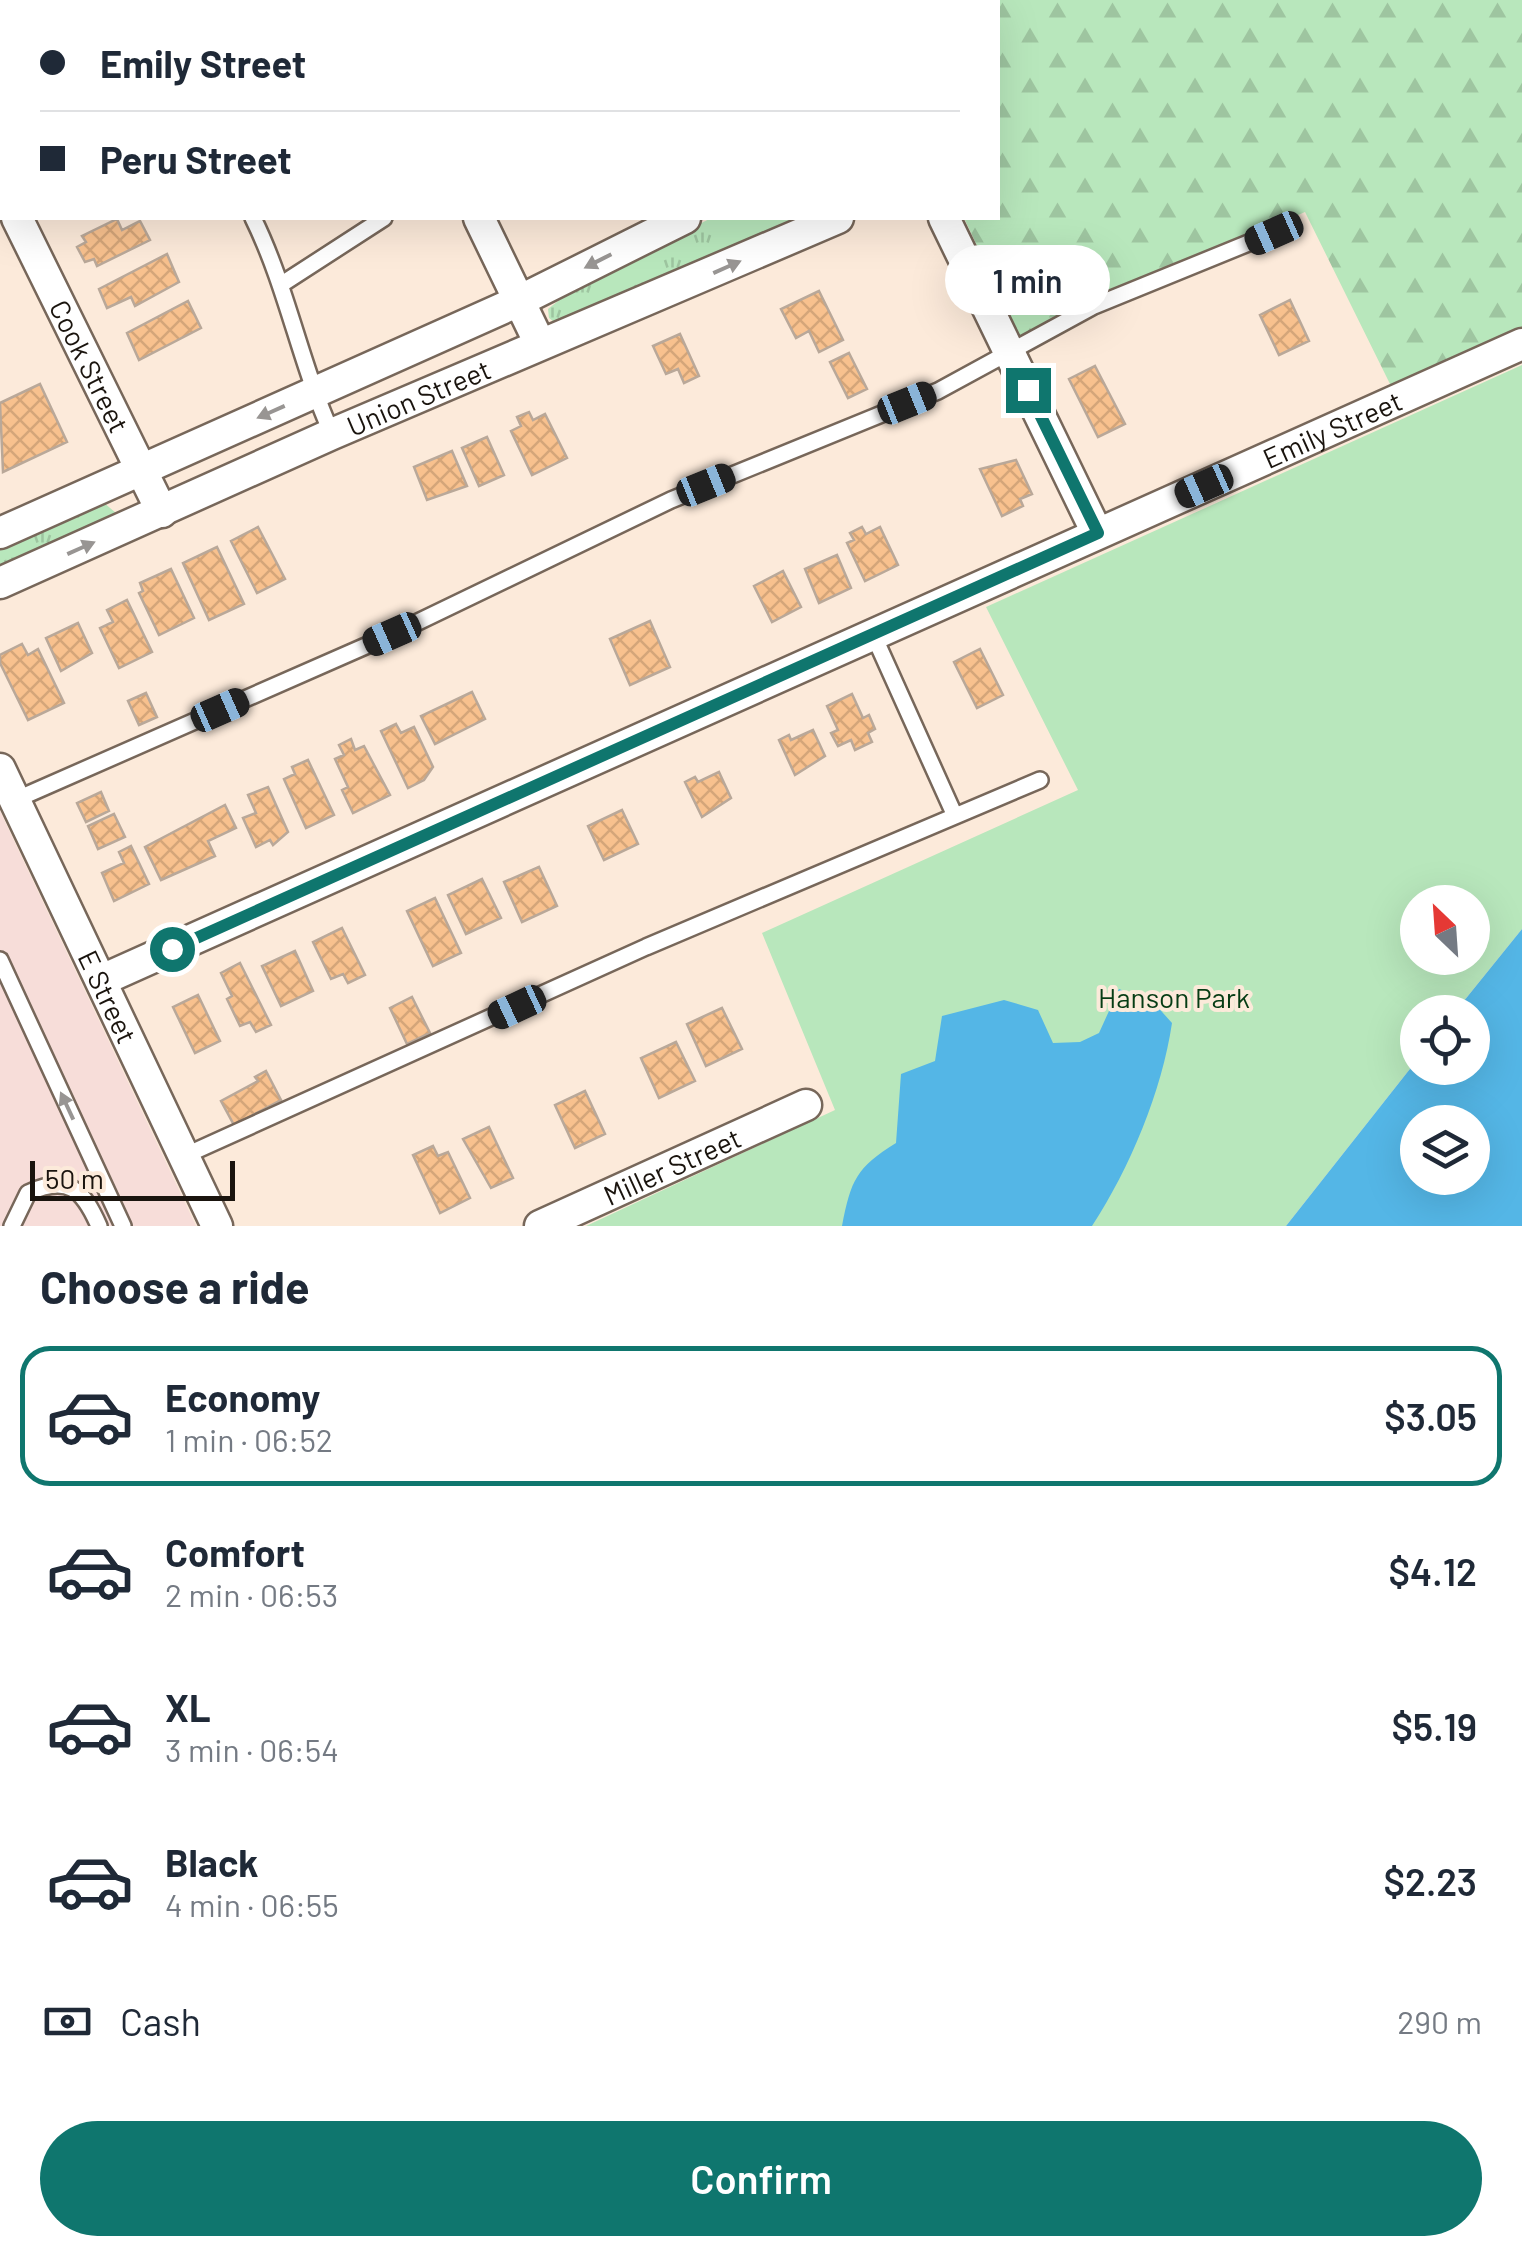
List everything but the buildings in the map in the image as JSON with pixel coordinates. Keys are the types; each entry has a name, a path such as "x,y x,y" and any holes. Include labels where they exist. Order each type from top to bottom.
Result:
{"street":[{"name":"Cook Street","path":"18,220 162,512"},
{"path":"480,220 540,344"},
{"name":"Union Street","path":"0,534 519,301 681,220"},
{"name":"Union Street","path":"0,583 332,434 833,220"},
{"path":"945,220 1098,533"},
{"name":"Emily Street","path":"102,980 1522,344"},
{"name":"E Street","path":"0,769 218,1226"},
{"name":"Miller Street","path":"540,1226 806,1105"}],"lane":[{"path":"254,220 282,284 314,393 332,434"},
{"path":"282,284 381,220"},
{"path":"15,800 392,634 671,500 938,390 1094,306 1274,233"},
{"path":"873,634 954,816"},
{"path":"184,1156 646,947 1040,780"},
{"path":"0,960 123,1226"},
{"path":"12,1226 28,1193 64,1186 77,1188 86,1198 99,1226"}],"shaded area":[{"path":"0,811 196,1226 0,1226"}],"green space":[{"path":"1000,0 1522,0 1522,330 1391,386 1305,212 1019,336 965,220 1000,220"},
{"path":"707,220 813,220 558,325 549,318 548,309 568,293"},
{"name":"Hanson Park","path":"1522,365 1522,929 1490,969 1490,885 1400,885 1400,975 1485,975 1469,995 1400,995 1400,1082 1286,1226 586,1226 835,1110 762,933 1078,790 986,607"},
{"path":"103,502 116,513 112,523 0,574 0,549"}],"water":[{"path":"1522,929 1522,1226 1286,1226 1400,1082 1400,1085 1490,1085 1490,995 1469,995 1485,975 1490,975 1490,969"},
{"path":"1119,989 1154,1003 1172,1023 1161,1075 1142,1128 1092,1226 842,1226 857,1177 896,1143 901,1074 935,1061 942,1016 1004,1000 1038,1010 1053,1043 1080,1042 1099,1033"}],"route":[{"path":"172,949 1098,533 1028,390"}]}
